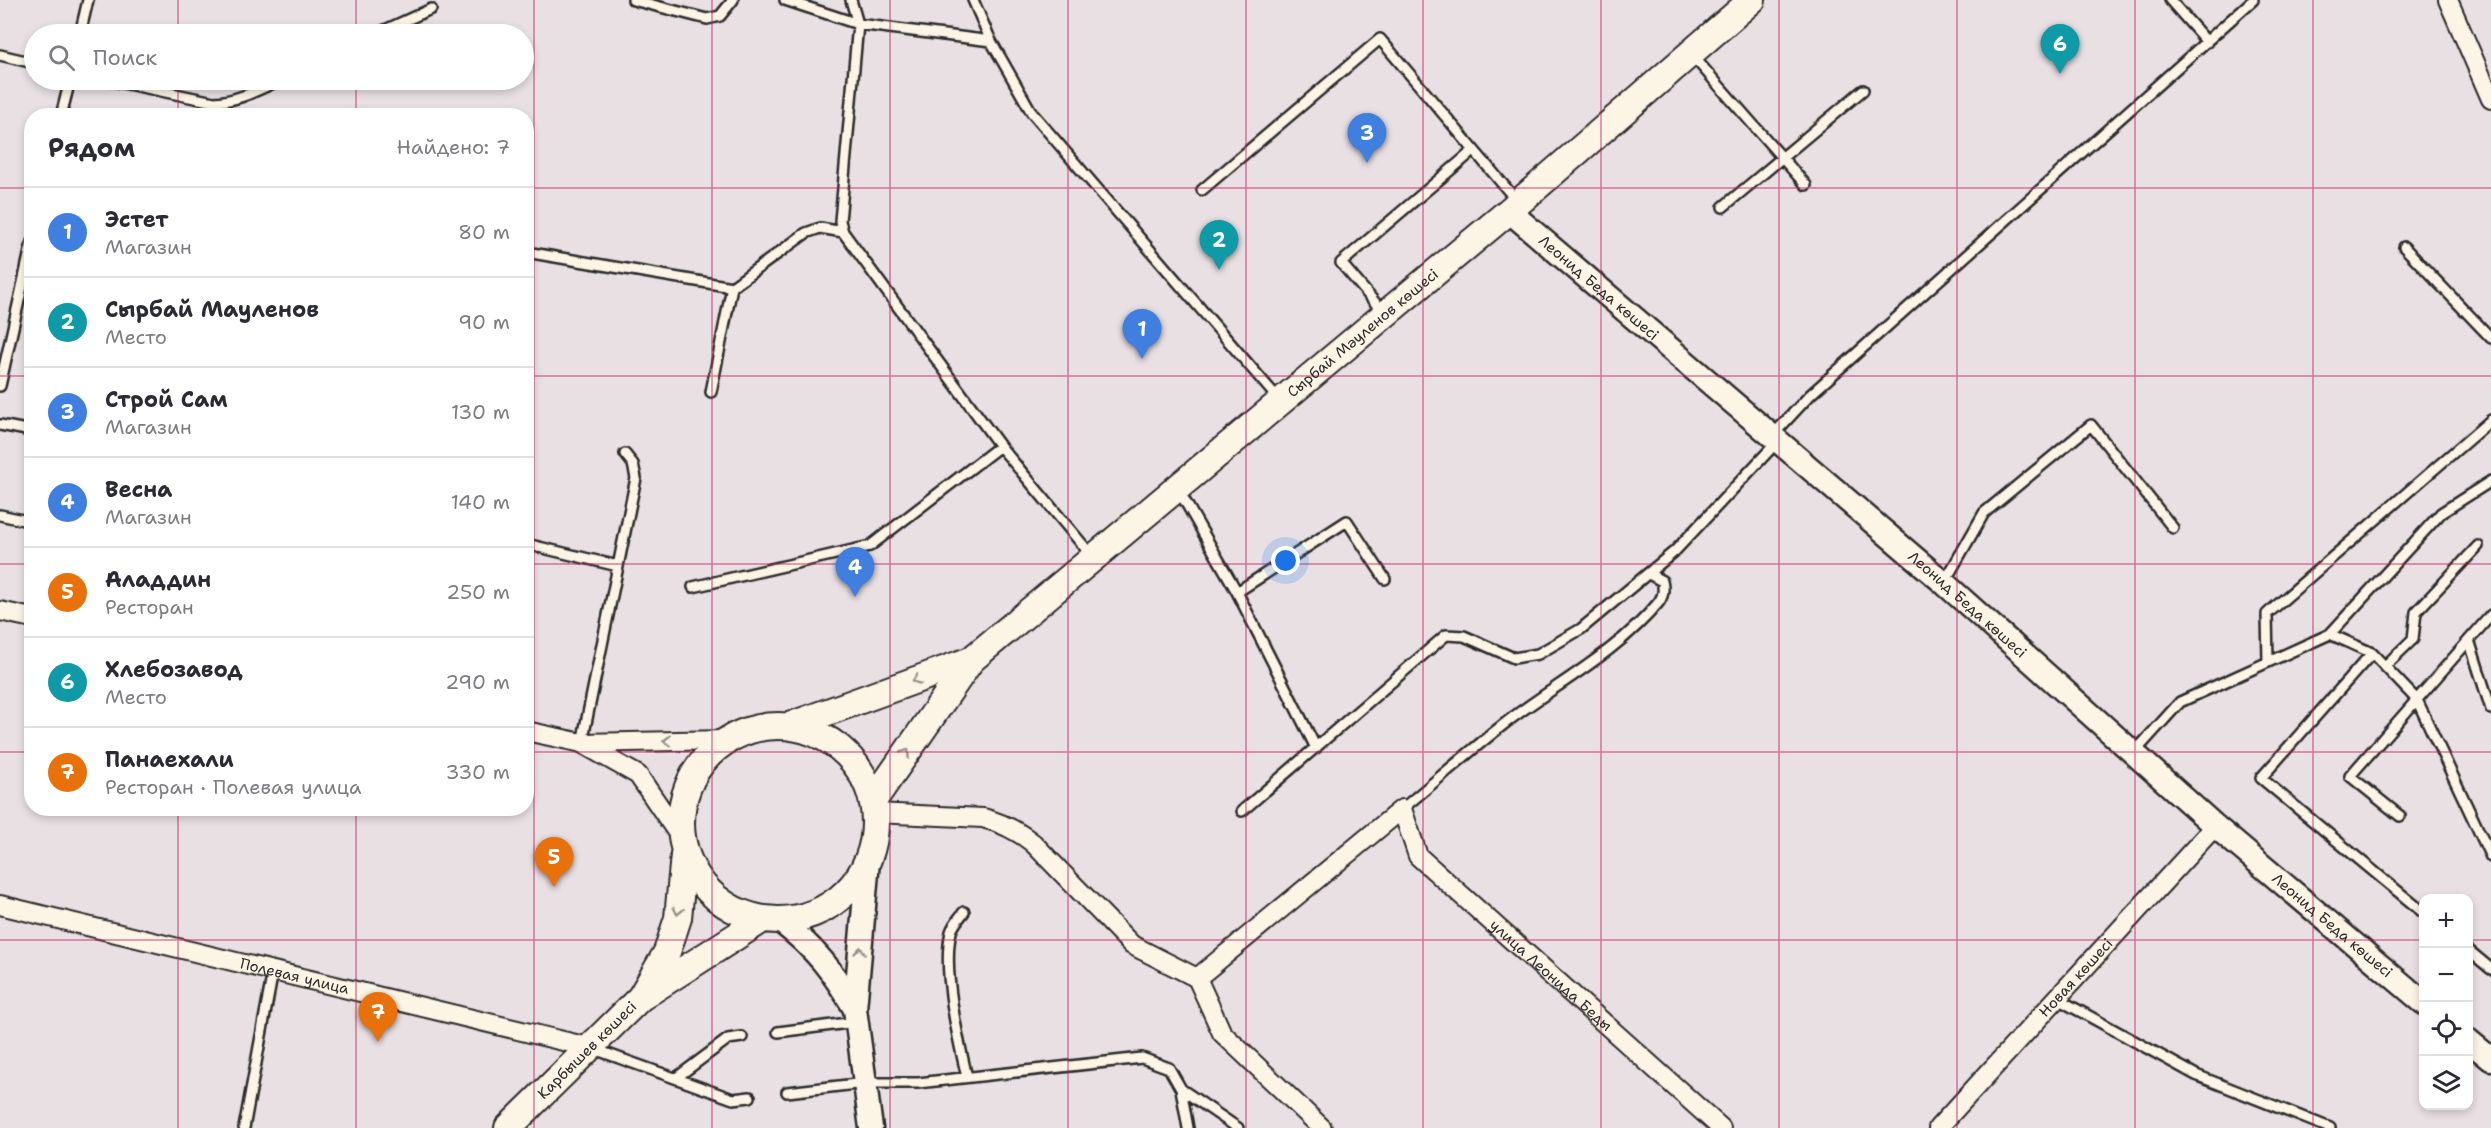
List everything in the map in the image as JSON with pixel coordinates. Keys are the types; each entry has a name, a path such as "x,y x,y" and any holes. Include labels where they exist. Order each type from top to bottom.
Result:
{"main road":[{"name":"Сырбай Мәуленов көшесі","path":"971,660 1514,207 1752,0"},
{"path":"789,726 971,660"},
{"path":"874,807 971,660"},
{"path":"640,998 667,952 678,918 683,845 681,809 689,782 704,759 725,740 756,728 789,726 808,730 826,738 843,750 856,765 866,782 874,807 875,837 868,861 853,885 833,904 808,916 771,920 737,912 714,897 696,877 683,845"},
{"path":"640,998 771,920"},
{"name":"Карбышев көшесі","path":"508,1128 640,998"}],"street":[{"path":"2448,0 2491,99"},
{"name":"Леонид Беда көшесі","path":"1514,207 1775,439 1944,583 2215,826 2419,998"},
{"path":"0,611 24,616"},
{"path":"534,733 582,743 725,740"},
{"path":"582,743 638,775 683,845"},
{"path":"874,807 983,818 999,822 1019,832 1033,843 1132,945 1197,978 1222,1032 1322,1128"},
{"path":"1197,978 1402,809"},
{"name":"улица Леонида Беды","path":"1402,809 1418,856 1721,1128"},
{"name":"Новая көшесі","path":"1938,1128 2215,826"},
{"path":"868,861 856,1016 871,1128"},
{"name":"Полевая улица","path":"0,905 588,1047"},
{"path":"771,920 821,956 838,979 856,1016"},
{"path":"2473,1043 2491,1059"}],"lane":[{"path":"82,24 88,0"},
{"path":"633,0 707,19 720,16 733,0"},
{"path":"785,0 858,24 991,41"},
{"path":"851,0 858,24 840,211 843,232 1000,446 1094,558"},
{"path":"973,0 991,41 1032,113 1281,403"},
{"path":"2170,0 2207,42"},
{"path":"1242,811 1446,635 1464,636 1514,658 1538,654 1581,629 1675,551 1775,439 1810,395 2253,0"},
{"path":"398,24 431,9"},
{"path":"1202,190 1380,39 1474,150 1514,207"},
{"path":"1691,53 1806,185"},
{"path":"0,55 24,61"},
{"path":"63,108 68,90"},
{"path":"156,90 214,102 228,102 258,90"},
{"path":"1723,207 1863,90"},
{"path":"1386,315 1341,263 1474,150"},
{"path":"711,392 732,287 806,233 820,228 843,232"},
{"path":"2404,247 2491,338"},
{"path":"534,253 732,287"},
{"path":"0,386 24,278"},
{"path":"2268,662 2267,614 2491,420"},
{"path":"0,425 24,430"},
{"path":"1944,583 1984,513 2091,425 2173,528"},
{"path":"693,587 870,546 1000,446"},
{"path":"582,743 636,478 633,464 625,454"},
{"path":"2134,753 2180,702 2330,634 2441,513 2491,481"},
{"path":"1178,489 1236,592 1316,748"},
{"path":"0,515 24,520"},
{"path":"1236,592 1347,521 1385,579"},
{"path":"534,546 618,566"},
{"path":"2385,666 2413,639 2416,612 2478,546"},
{"path":"1402,809 1508,722 1608,650 1642,620 1661,600 1664,589 1662,581 1649,574"},
{"path":"2400,816 2350,776 2491,615"},
{"path":"2330,634 2372,652 2417,700 2491,857"},
{"path":"2469,640 2491,710"},
{"path":"2372,652 2261,778 2419,909"},
{"path":"964,912 951,930 949,953 952,991 967,1077"},
{"path":"2473,953 2491,969"},
{"path":"244,1128 273,971"},
{"path":"2056,998 2196,1074 2330,1128"},
{"path":"778,1032 856,1016"},
{"path":"676,1078 728,1039 742,1037"},
{"path":"588,1047 734,1099 750,1096"},
{"path":"787,1092 864,1083 918,1083 1142,1058 1169,1068 1181,1089 1188,1128"},
{"path":"1181,1089 1239,1128"}],"place":[{"name":"Хлебозавод","path":"2060,74"},
{"name":"Строй Сам","path":"1367,163"},
{"name":"Сырбай Мауленов","path":"1219,270"},
{"name":"Эстет","path":"1142,359"},
{"name":"Весна","path":"855,597"},
{"name":"Аладдин","path":"554,887"},
{"name":"Панаехали","path":"378,1042"}]}
